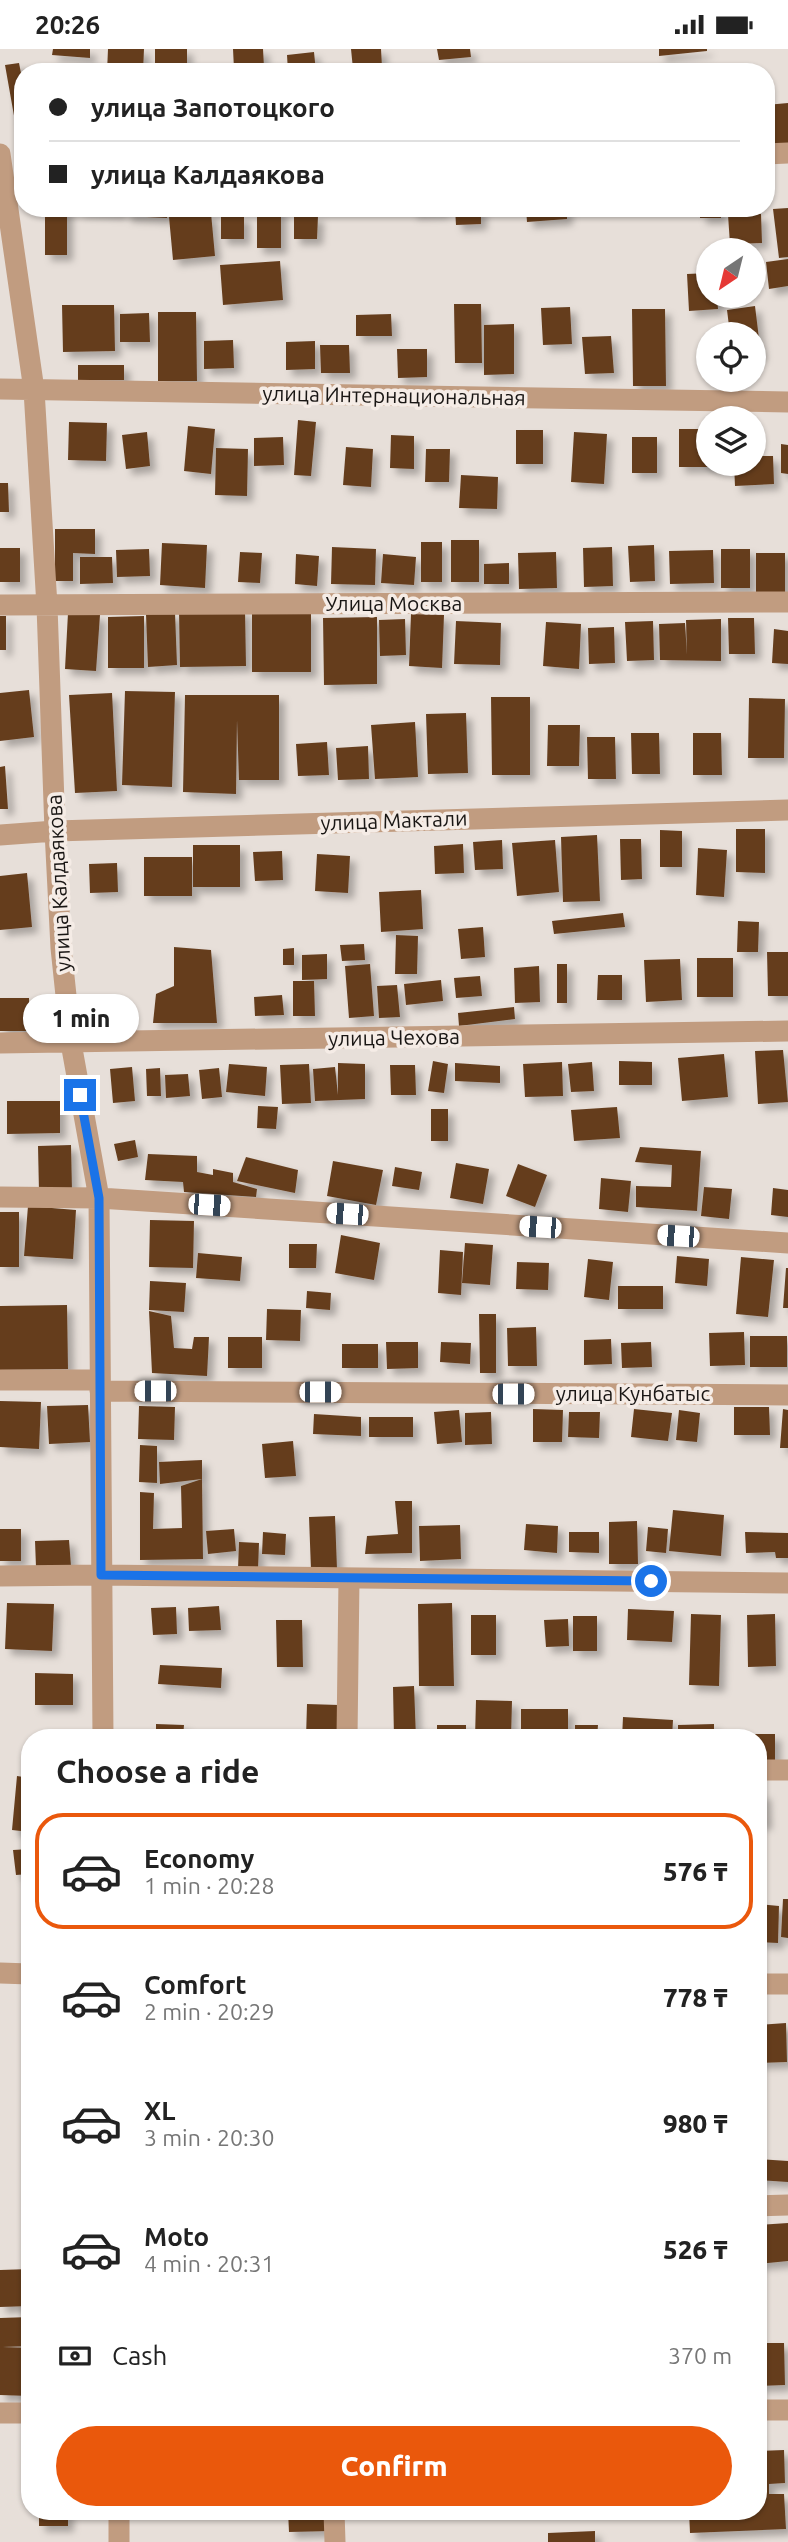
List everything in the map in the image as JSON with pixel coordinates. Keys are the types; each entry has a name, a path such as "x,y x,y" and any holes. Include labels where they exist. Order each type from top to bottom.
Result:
{"street":[{"name":"улица Калдаякова","path":"6,165 34,390 47,606 61,947 71,1043 99,1198 103,1729"},
{"name":"улица Интернациональная","path":"0,389 788,402"},
{"name":"Улица Москва","path":"0,605 788,602"},
{"name":"улица Мактали","path":"0,835 55,831 788,810"},
{"name":"улица Чехова","path":"0,1043 788,1031"},
{"path":"0,1197 99,1198 788,1243"},
{"name":"улица Кунбатыс","path":"0,1380 100,1386 788,1395"},
{"path":"0,1576 788,1583"},
{"path":"347,1729 349,1578"},
{"path":"767,1770 788,1770"},
{"path":"0,1973 21,1974"},
{"path":"767,1984 788,1984"},
{"path":"767,2206 788,2206"},
{"path":"767,2410 788,2410"},
{"path":"0,2413 21,2413"},
{"path":"119,2520 119,2542"},
{"path":"334,2520 335,2542"}],"building":[{"path":"53,49 90,49 90,58 52,55"},
{"path":"108,49 144,49 143,63 107,63"},
{"path":"155,49 187,49 187,63 155,63"},
{"path":"233,49 263,49 264,63 234,63"},
{"path":"351,49 381,49 382,63 352,63"},
{"path":"437,49 470,49 471,57 439,60"},
{"path":"659,49 707,49 707,51 659,56"},
{"path":"314,52 315,63 287,63 287,55"},
{"path":"14,64 14,116 5,65"},
{"path":"788,103 788,143 775,144 775,104"},
{"path":"788,208 788,257 779,258 775,209"},
{"path":"45,217 67,217 67,255 45,255"},
{"path":"169,217 211,217 215,256 173,260"},
{"path":"221,217 244,217 244,239 221,239"},
{"path":"257,217 281,217 281,248 257,248"},
{"path":"294,217 318,217 317,239 294,239"},
{"path":"456,217 481,217 481,224 456,225"},
{"path":"527,217 567,217 567,219 527,222"},
{"path":"728,217 761,217 762,238 730,238"},
{"path":"788,259 788,286 769,289 766,262"},
{"path":"280,261 283,300 223,305 220,265"},
{"path":"687,274 696,274 696,308 718,309 689,311"},
{"path":"454,304 481,304 482,363 455,363"},
{"path":"62,305 114,305 115,351 63,352"},
{"path":"570,307 572,344 543,345 541,308"},
{"path":"755,308 757,322 728,322 727,310"},
{"path":"632,309 665,309 666,386 633,386"},
{"path":"158,312 196,312 197,381 158,381"},
{"path":"149,313 150,342 120,342 120,314"},
{"path":"391,314 392,336 356,336 356,315"},
{"path":"514,324 514,374 484,375 484,325"},
{"path":"611,336 614,373 585,374 582,337"},
{"path":"233,340 234,368 204,369 204,341"},
{"path":"315,341 315,369 286,370 286,342"},
{"path":"320,345 349,345 350,373 321,373"},
{"path":"397,349 427,349 427,377 398,378"},
{"path":"78,365 124,365 124,380 78,380"},
{"path":"298,420 316,422 311,476 294,475"},
{"path":"69,422 107,423 106,461 68,460"},
{"path":"188,426 215,429 211,474 184,471"},
{"path":"679,429 696,429 696,467 679,467"},
{"path":"516,430 543,430 543,464 516,464"},
{"path":"147,432 150,466 126,469 122,435"},
{"path":"574,432 607,434 604,484 571,482"},
{"path":"391,435 414,436 414,469 390,468"},
{"path":"283,437 284,465 254,466 254,438"},
{"path":"632,437 657,437 657,473 632,473"},
{"path":"781,444 788,445 788,474 781,473"},
{"path":"346,447 373,449 371,487 343,485"},
{"path":"216,448 248,449 247,496 215,495"},
{"path":"426,449 450,449 449,482 425,482"},
{"path":"766,456 773,456 774,484 735,486 735,476 766,476"},
{"path":"461,475 498,477 497,509 459,508"},
{"path":"0,483 8,483 9,512 0,512"},
{"path":"55,529 95,529 95,554 73,553 73,581 55,581"},
{"path":"451,540 479,540 479,582 451,582"},
{"path":"421,542 442,542 442,582 421,582"},
{"path":"162,543 207,545 205,588 160,585"},
{"path":"654,545 655,581 630,582 628,546"},
{"path":"332,547 376,549 375,585 331,584"},
{"path":"612,547 613,586 584,587 583,548"},
{"path":"0,548 20,548 20,582 0,582"},
{"path":"149,549 150,576 117,577 116,550"},
{"path":"721,549 750,549 750,588 721,588"},
{"path":"713,550 714,583 670,584 669,551"},
{"path":"240,552 262,553 260,583 238,582"},
{"path":"556,552 557,588 519,589 518,553"},
{"path":"756,553 785,553 785,592 756,592"},
{"path":"296,554 319,556 317,586 295,584"},
{"path":"383,554 416,557 414,585 381,583"},
{"path":"80,557 112,557 113,583 80,584"},
{"path":"509,563 509,584 484,584 484,564"},
{"path":"245,610 246,666 180,667 179,611"},
{"path":"68,613 100,615 96,671 65,669"},
{"path":"175,613 177,665 148,667 146,614"},
{"path":"252,613 311,614 311,672 252,672"},
{"path":"411,614 444,615 442,668 409,666"},
{"path":"0,616 6,616 6,650 0,650"},
{"path":"144,616 144,668 108,668 108,617"},
{"path":"377,617 377,684 324,685 323,618"},
{"path":"728,618 754,618 755,654 729,654"},
{"path":"405,619 406,655 380,656 379,620"},
{"path":"721,619 721,661 660,660 659,624 685,623 687,655 686,620"},
{"path":"456,621 501,623 500,665 454,664"},
{"path":"653,621 654,660 627,661 625,622"},
{"path":"546,622 581,624 579,669 543,666"},
{"path":"614,627 615,663 589,664 588,628"},
{"path":"774,629 788,631 788,664 772,663"},
{"path":"29,690 34,737 0,741 0,693"},
{"path":"125,691 175,692 172,787 122,785"},
{"path":"112,693 117,791 75,793 69,695"},
{"path":"185,695 279,695 279,780 239,780 237,720 236,794 183,792"},
{"path":"491,697 530,697 530,775 492,775"},
{"path":"749,698 785,699 784,758 748,758"},
{"path":"466,713 468,773 428,774 426,714"},
{"path":"415,722 418,777 375,779 371,725"},
{"path":"548,725 580,725 579,766 547,766"},
{"path":"631,733 659,733 660,774 632,774"},
{"path":"693,733 721,733 722,775 693,775"},
{"path":"587,737 615,737 616,779 588,779"},
{"path":"327,742 329,775 298,776 296,744"},
{"path":"368,746 369,779 338,780 336,748"},
{"path":"5,766 8,809 0,809 0,767"},
{"path":"736,829 765,829 765,873 736,872"},
{"path":"660,830 682,831 682,867 660,867"},
{"path":"597,835 600,901 563,902 561,837"},
{"path":"620,839 641,839 642,879 621,880"},
{"path":"502,840 503,869 475,870 473,842"},
{"path":"555,840 559,892 517,896 512,843"},
{"path":"463,844 464,873 435,874 434,846"},
{"path":"193,845 240,845 240,887 193,887"},
{"path":"698,848 727,850 724,897 696,895"},
{"path":"282,851 283,880 255,881 253,852"},
{"path":"317,854 350,856 348,893 315,891"},
{"path":"144,857 192,857 192,896 144,896"},
{"path":"117,863 118,892 90,893 89,864"},
{"path":"27,873 32,927 0,930 0,876"},
{"path":"421,890 423,929 381,932 379,892"},
{"path":"623,913 625,927 554,934 552,921"},
{"path":"738,921 759,922 758,952 737,952"},
{"path":"483,927 485,957 461,959 458,929"},
{"path":"396,935 418,936 417,974 395,974"},
{"path":"364,944 365,960 342,961 340,945"},
{"path":"174,947 211,950 217,1023 153,1023 156,994 174,986"},
{"path":"294,948 294,965 283,965 283,949"},
{"path":"767,952 788,952 788,996 768,996"},
{"path":"327,954 327,979 302,980 302,955"},
{"path":"697,958 733,958 733,997 697,997"},
{"path":"680,959 682,1000 646,1002 644,960"},
{"path":"370,964 374,1016 349,1018 345,966"},
{"path":"557,964 567,964 567,1003 557,1003"},
{"path":"539,966 540,1002 515,1003 514,968"},
{"path":"598,975 622,975 622,1000 597,1000"},
{"path":"480,976 482,996 456,998 454,978"},
{"path":"441,980 443,1001 406,1005 404,984"},
{"path":"293,981 314,981 315,1016 293,1016"},
{"path":"397,985 400,1017 379,1018 377,986"},
{"path":"282,995 284,1015 255,1016 254,997"},
{"path":"121,997 122,1020 103,1021 102,998"},
{"path":"0,998 29,998 30,1031 0,1031"},
{"path":"514,1007 515,1019 459,1026 458,1013"},
{"path":"783,1050 788,1102 758,1104 755,1051"},
{"path":"724,1054 728,1097 682,1101 678,1058"},
{"path":"433,1061 448,1064 444,1093 428,1091"},
{"path":"619,1061 652,1062 652,1085 619,1085"},
{"path":"562,1062 563,1096 525,1097 523,1064"},
{"path":"592,1062 594,1091 571,1092 568,1064"},
{"path":"338,1063 365,1064 365,1099 315,1101 313,1069 335,1067 338,1095"},
{"path":"455,1063 500,1066 500,1083 455,1081"},
{"path":"229,1064 267,1067 265,1096 226,1092"},
{"path":"309,1064 311,1103 282,1104 280,1065"},
{"path":"390,1065 415,1065 416,1095 391,1095"},
{"path":"132,1067 135,1101 113,1103 110,1069"},
{"path":"160,1068 161,1096 147,1096 146,1069"},
{"path":"219,1068 222,1097 202,1099 199,1070"},
{"path":"188,1074 190,1096 166,1098 165,1075"},
{"path":"7,1101 60,1101 60,1133 7,1134"},
{"path":"258,1106 278,1107 276,1129 257,1128"},
{"path":"617,1107 620,1138 574,1141 571,1110"},
{"path":"431,1109 448,1109 448,1141 431,1141"},
{"path":"135,1140 138,1157 118,1161 114,1144"},
{"path":"71,1145 72,1191 39,1192 38,1146"},
{"path":"640,1147 701,1151 697,1211 636,1207 636,1186 671,1187 672,1165 635,1162"},
{"path":"148,1154 197,1156 197,1172 213,1175 213,1169 233,1173 233,1182 257,1189 256,1197 184,1192 183,1182 145,1180"},
{"path":"246,1157 298,1170 295,1193 237,1181"},
{"path":"333,1161 383,1170 376,1205 327,1196"},
{"path":"456,1163 489,1169 483,1204 450,1198"},
{"path":"518,1164 547,1175 535,1207 506,1196"},
{"path":"395,1167 422,1172 419,1190 392,1186"},
{"path":"601,1178 631,1181 628,1212 599,1209"},
{"path":"704,1187 732,1189 729,1219 701,1216"},
{"path":"773,1188 788,1190 788,1217 771,1215"},
{"path":"28,1206 76,1210 73,1259 24,1256"},
{"path":"0,1212 19,1212 19,1267 0,1267"},
{"path":"150,1220 194,1221 193,1268 149,1267"},
{"path":"341,1235 380,1243 374,1280 335,1273"},
{"path":"465,1243 493,1245 490,1285 462,1283"},
{"path":"289,1244 317,1244 316,1268 289,1268"},
{"path":"440,1250 463,1252 461,1295 438,1293"},
{"path":"198,1253 242,1257 240,1281 196,1278"},
{"path":"677,1256 709,1259 707,1286 675,1283"},
{"path":"741,1257 774,1260 768,1317 736,1314"},
{"path":"588,1259 613,1262 609,1300 584,1297"},
{"path":"517,1262 549,1263 548,1290 516,1289"},
{"path":"786,1268 788,1308 783,1308"},
{"path":"150,1281 186,1283 184,1312 149,1310"},
{"path":"618,1286 663,1286 663,1309 618,1309"},
{"path":"307,1291 331,1293 330,1310 306,1308"},
{"path":"67,1305 68,1369 0,1370 0,1306"},
{"path":"267,1309 301,1310 300,1341 266,1340"},
{"path":"149,1311 171,1316 174,1348 192,1349 194,1337 209,1337 207,1376 152,1373"},
{"path":"479,1314 496,1314 496,1373 480,1373"},
{"path":"536,1327 537,1366 508,1366 507,1328"},
{"path":"744,1332 745,1365 710,1366 709,1333"},
{"path":"750,1336 787,1336 787,1367 750,1367"},
{"path":"228,1337 262,1337 262,1368 228,1368"},
{"path":"611,1339 612,1364 584,1365 584,1340"},
{"path":"386,1342 418,1342 418,1368 387,1369"},
{"path":"441,1342 471,1343 470,1364 440,1362"},
{"path":"651,1342 652,1367 622,1368 621,1343"},
{"path":"342,1344 378,1344 378,1368 342,1368"},
{"path":"0,1401 41,1402 39,1449 0,1447"},
{"path":"88,1405 90,1442 49,1444 47,1406"},
{"path":"139,1406 175,1407 174,1440 138,1439"},
{"path":"734,1407 769,1407 770,1435 734,1435"},
{"path":"533,1409 563,1410 562,1442 533,1442"},
{"path":"634,1409 672,1413 668,1441 631,1437"},
{"path":"783,1409 788,1410 788,1448 780,1448"},
{"path":"459,1410 462,1442 437,1444 434,1412"},
{"path":"679,1410 700,1413 697,1442 676,1440"},
{"path":"491,1412 492,1444 465,1445 465,1413"},
{"path":"569,1412 600,1412 599,1438 568,1437"},
{"path":"314,1414 361,1417 361,1436 313,1434"},
{"path":"369,1417 413,1417 413,1437 369,1437"},
{"path":"293,1441 296,1476 265,1478 262,1444"},
{"path":"140,1445 157,1446 157,1483 139,1482"},
{"path":"202,1460 202,1479 160,1484 159,1462"},
{"path":"202,1479 203,1559 140,1560 140,1492 154,1493 153,1529 182,1528 181,1486"},
{"path":"395,1501 412,1501 412,1553 365,1554 367,1536 398,1534"},
{"path":"673,1510 724,1515 721,1556 669,1551"},
{"path":"335,1516 337,1569 311,1570 309,1517"},
{"path":"637,1521 638,1564 609,1564 609,1522"},
{"path":"526,1524 558,1526 557,1553 524,1550"},
{"path":"460,1525 461,1559 420,1561 419,1526"},
{"path":"648,1527 668,1529 666,1553 646,1551"},
{"path":"0,1529 21,1529 21,1561 0,1561"},
{"path":"234,1529 236,1551 208,1554 206,1531"},
{"path":"263,1532 286,1534 285,1555 262,1554"},
{"path":"569,1532 599,1532 599,1553 569,1552"},
{"path":"745,1532 788,1533 788,1558 776,1558 775,1552 746,1553"},
{"path":"69,1540 71,1566 36,1567 35,1541"},
{"path":"239,1542 259,1543 258,1569 238,1569"},
{"path":"7,1603 54,1604 52,1651 5,1649"},
{"path":"452,1603 454,1686 419,1686 418,1604"},
{"path":"219,1606 221,1630 189,1631 188,1608"},
{"path":"176,1607 177,1634 153,1635 151,1608"},
{"path":"628,1609 674,1611 672,1642 627,1640"},
{"path":"691,1614 721,1615 719,1686 689,1685"},
{"path":"775,1614 776,1666 748,1667 747,1615"},
{"path":"471,1615 496,1615 496,1655 471,1655"},
{"path":"573,1616 597,1616 597,1651 573,1651"},
{"path":"568,1619 569,1646 546,1647 544,1620"},
{"path":"276,1620 302,1620 303,1667 277,1667"},
{"path":"160,1665 222,1668 221,1688 158,1684"},
{"path":"35,1673 73,1674 73,1705 35,1705"},
{"path":"414,1686 416,1729 394,1729 393,1687"},
{"path":"476,1700 512,1701 511,1729 475,1729"},
{"path":"307,1704 339,1705 338,1729 306,1729"},
{"path":"521,1709 568,1709 568,1729 521,1729"},
{"path":"623,1717 673,1720 672,1729 622,1729"},
{"path":"156,1724 184,1725 184,1729 156,1729"},
{"path":"714,1724 714,1729 678,1729 678,1725"},
{"path":"437,1725 466,1725 466,1729 437,1729"},
{"path":"575,1725 598,1725 598,1729 575,1729"},
{"path":"767,1734 775,1734 775,1762 767,1762"},
{"path":"17,1776 21,1777 21,1831 12,1830"},
{"path":"13,1850 21,1850 21,1875 16,1875"},
{"path":"783,1899 788,1899 788,1938 781,1937"},
{"path":"767,1905 779,1906 778,1943 767,1942"},
{"path":"786,2023 787,2062 767,2063 767,2024"},
{"path":"767,2160 788,2161 788,2182 767,2181"},
{"path":"788,2223 788,2261 767,2263 767,2224"},
{"path":"21,2269 21,2306 0,2307 0,2270"},
{"path":"21,2317 21,2346 3,2347 21,2348 21,2396 0,2395 0,2318"},
{"path":"767,2343 784,2343 785,2385 767,2386"},
{"path":"784,2450 785,2483 769,2484 769,2494 784,2494 786,2529 690,2533 689,2520 767,2520 767,2451"},
{"path":"39,2520 68,2520 68,2526 39,2526"},
{"path":"288,2520 330,2520 331,2531 289,2532"},
{"path":"595,2531 595,2542 548,2542 548,2533"}],"route":[{"path":"80,1095 99,1198 101,1575 651,1581"}]}
